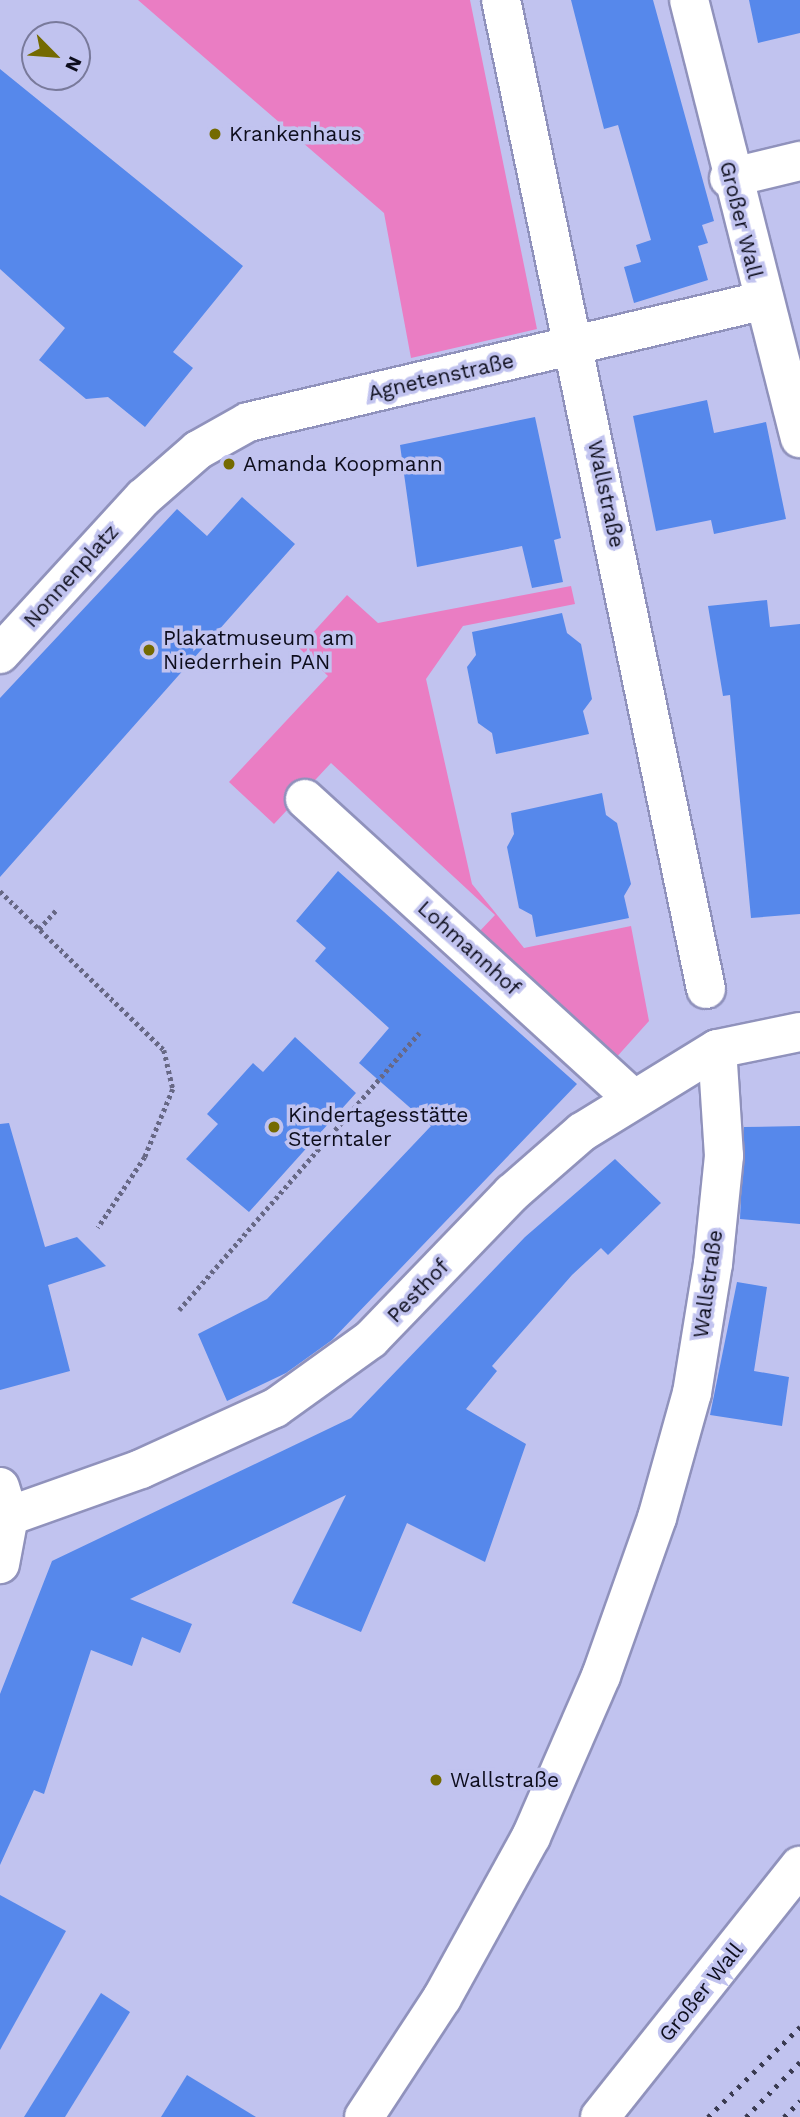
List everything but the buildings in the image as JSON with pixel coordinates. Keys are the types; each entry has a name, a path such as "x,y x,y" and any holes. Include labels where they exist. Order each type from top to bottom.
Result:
{"street":[{"name":"Wallstraße","path":"501,0 706,989"},
{"name":"Großer Wall","path":"689,0 729,178 800,439"},
{"path":"729,178 800,161"},
{"name":"Agnetenstraße","path":"143,498 198,450 248,422 353,385 573,348 761,301"},
{"name":"Nonnenplatz","path":"0,654 143,498"},
{"name":"Lohmannhof","path":"305,799 633,1098"},
{"name":"Pesthof","path":"5,1502 141,1469 275,1408 371,1339 512,1193 582,1132 633,1098 718,1049 800,1032"},
{"name":"Wallstraße","path":"364,2117 442,1998 531,1837 601,1676 657,1518 692,1393 713,1264 724,1156 718,1049"},
{"path":"0,1564 5,1502"},
{"name":"Großer Wall","path":"600,2117 800,1866"}],"path":[{"path":"0,891 164,1050 173,1089 145,1157 98,1227"},
{"path":"39,929 57,909"},
{"path":"179,1310 419,1033"}],"shaded area":[{"path":"138,0 470,0 537,329 411,358 384,213"},
{"path":"571,586 575,604 463,626 426,679 472,884 524,948 631,926 649,1021 614,1060 477,934 495,915 331,763 274,824 229,782 328,676 299,648 347,595 378,623"}],"railway":[{"path":"708,2117 800,2027"},
{"path":"746,2117 800,2062"},
{"path":"784,2117 800,2101"}],"place":[{"name":"Krankenhaus","path":"215,134"},
{"name":"Amanda Koopmann","path":"229,464"},
{"name":"Plakatmuseum am Niederrhein PAN","path":"149,650"},
{"name":"Kindertagesstätte Sterntaler","path":"274,1127"},
{"name":"Wallstraße","path":"436,1780"}]}
